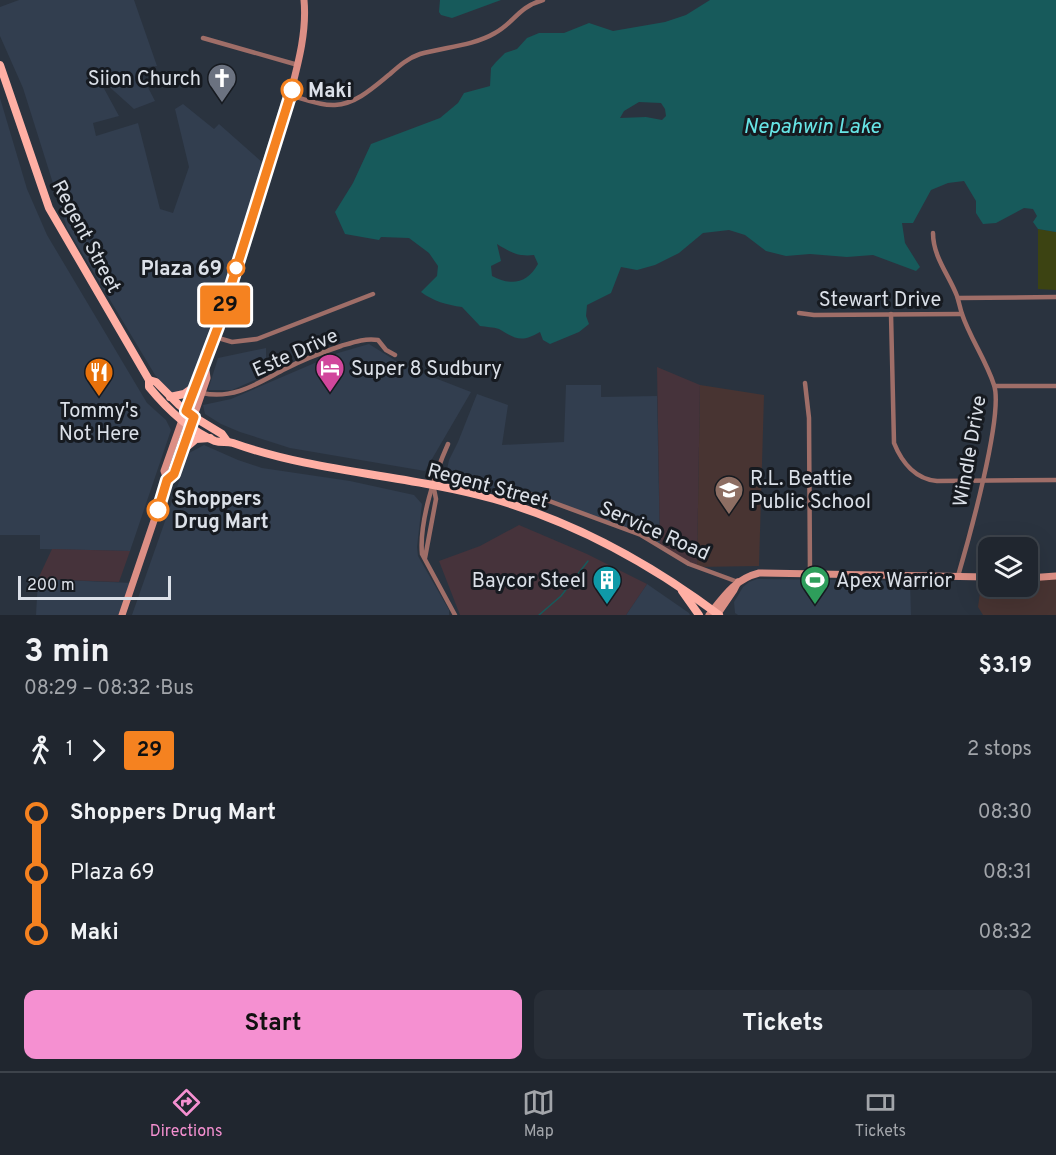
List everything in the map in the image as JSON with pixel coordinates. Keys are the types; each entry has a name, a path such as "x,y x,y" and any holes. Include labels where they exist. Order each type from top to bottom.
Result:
{"main road":[{"path":"167,480 164,471 194,387 215,337 291,95 306,19 304,0"},
{"name":"Regent Street","path":"0,65 49,207 149,380 149,387 161,402 182,420 218,442 227,441 279,458 495,499 541,514 592,536 640,561 715,614"},
{"path":"122,615 167,480 174,474 207,378 205,363"},
{"name":"Regent Street","path":"149,380 156,382 186,411 222,434 227,441"},
{"path":"170,397 184,394 194,387"},
{"path":"183,450 196,439 210,438"},
{"path":"715,614 738,582 747,576 759,573 978,577"},
{"path":"1038,577 1056,576"},
{"path":"679,588 699,615"}],"street":[{"path":"291,95 332,105 349,102 371,90 406,61 420,54 450,48 495,33 519,12 543,0"},
{"path":"202,39 298,65"},
{"name":"Windle Drive","path":"933,233 936,254 958,298 962,314 995,386 995,411 982,481 958,576"},
{"path":"215,337 232,342 257,339 373,294"},
{"name":"Stewart Drive","path":"958,298 1056,297"},
{"name":"Stewart Drive","path":"799,312 814,315 962,314"},
{"path":"891,314 894,443 898,455 914,473 925,480 1056,480"},
{"name":"Este Drive","path":"202,393 232,394 259,384 286,369 360,340 378,340 386,350 395,355"},
{"path":"805,383 809,418 810,573"},
{"path":"995,386 1056,386"},
{"path":"448,444 434,486 436,499 425,558 455,615"},
{"name":"Service Road","path":"495,499 503,491 513,489 525,492 641,536 689,564 738,582"}],"shaded area":[{"path":"19,0 134,0 157,66 138,68 155,101 134,109 104,82 101,83 119,116 93,123 96,136 138,123 160,209 173,213 189,167 175,109 183,104 214,129 219,124 263,163 241,239 187,392 174,397 155,375 67,228 23,88 0,36 0,7"},
{"path":"0,98 27,189 47,235 147,403 166,420 171,430 130,551 40,549 40,535 0,535"},
{"path":"1038,229 1056,232 1056,290 1038,289"},
{"path":"369,344 404,366 471,392 425,471 290,448 240,432 205,414 203,405 231,399 338,353"},
{"path":"266,348 266,375 232,390 208,390 218,358"},
{"path":"657,367 700,385 697,567 660,546"},
{"path":"566,385 601,385 601,397 657,396 660,546 641,535 513,489 503,491 446,474 449,460 477,394 508,405 502,445 564,442"},
{"name":"R.L. Beattie Public School","path":"700,385 764,395 759,566 697,567"},
{"path":"204,445 262,468 350,481 414,495 422,504 418,556 449,610 449,615 132,615 189,453"},
{"path":"519,525 587,554 647,584 626,615 460,615 439,561 480,546"},
{"path":"52,549 130,551 119,582 38,579"},
{"path":"1056,576 1056,615 983,615 978,607 979,597 1038,597 1038,577"},
{"path":"38,579 133,583 122,615 36,615"},
{"path":"757,579 910,581 911,615 738,615 735,613 734,602 743,587"},
{"path":"647,584 689,613 690,615 626,615"}],"water":[{"path":"440,0 501,0 452,18 441,15 439,12"},
{"name":"Nepahwin Lake","path":"710,0 1056,0 1056,232 1038,229 1033,222 1037,216 1033,209 1024,208 996,223 983,224 976,213 976,201 964,181 948,183 931,190 913,223 902,223 905,243 920,267 916,271 873,255 786,256 766,251 745,235 729,230 703,233 679,253 655,265 637,270 621,267 611,293 587,305 586,316 589,324 579,332 550,344 543,340 540,332 523,339 499,329 480,326 462,307 440,302 421,292 437,276 438,266 429,253 409,238 381,237 379,240 345,234 335,212 353,183 371,144 440,118 458,103 464,93 490,86 491,68 505,53 517,49 527,38 539,33 564,33 589,23 613,31 665,22 686,15","holes":["639,102 661,103 666,116 662,120 646,117 620,118 624,111","497,244 514,253 534,255 538,264 534,271 524,279 512,282 492,276 491,266 501,261"]}],"waterway":[{"path":"539,615 561,596 588,561"}],"bus line":[{"name":"29","path":"158,510 167,480 174,474 194,417 186,411 218,327 292,90"}],"place":[{"name":"Maki","path":"292,90"},
{"name":"Siion Church","path":"222,104"},
{"name":"Plaza 69","path":"236,268"},
{"name":"Super 8 Sudbury","path":"330,394"},
{"name":"Tommy's Not Here","path":"99,398"},
{"name":"Shoppers Drug Mart","path":"158,510"},
{"name":"R.L. Beattie Public School","path":"729,516"},
{"name":"Baycor Steel","path":"607,606"},
{"name":"Apex Warrior","path":"815,606"}]}
